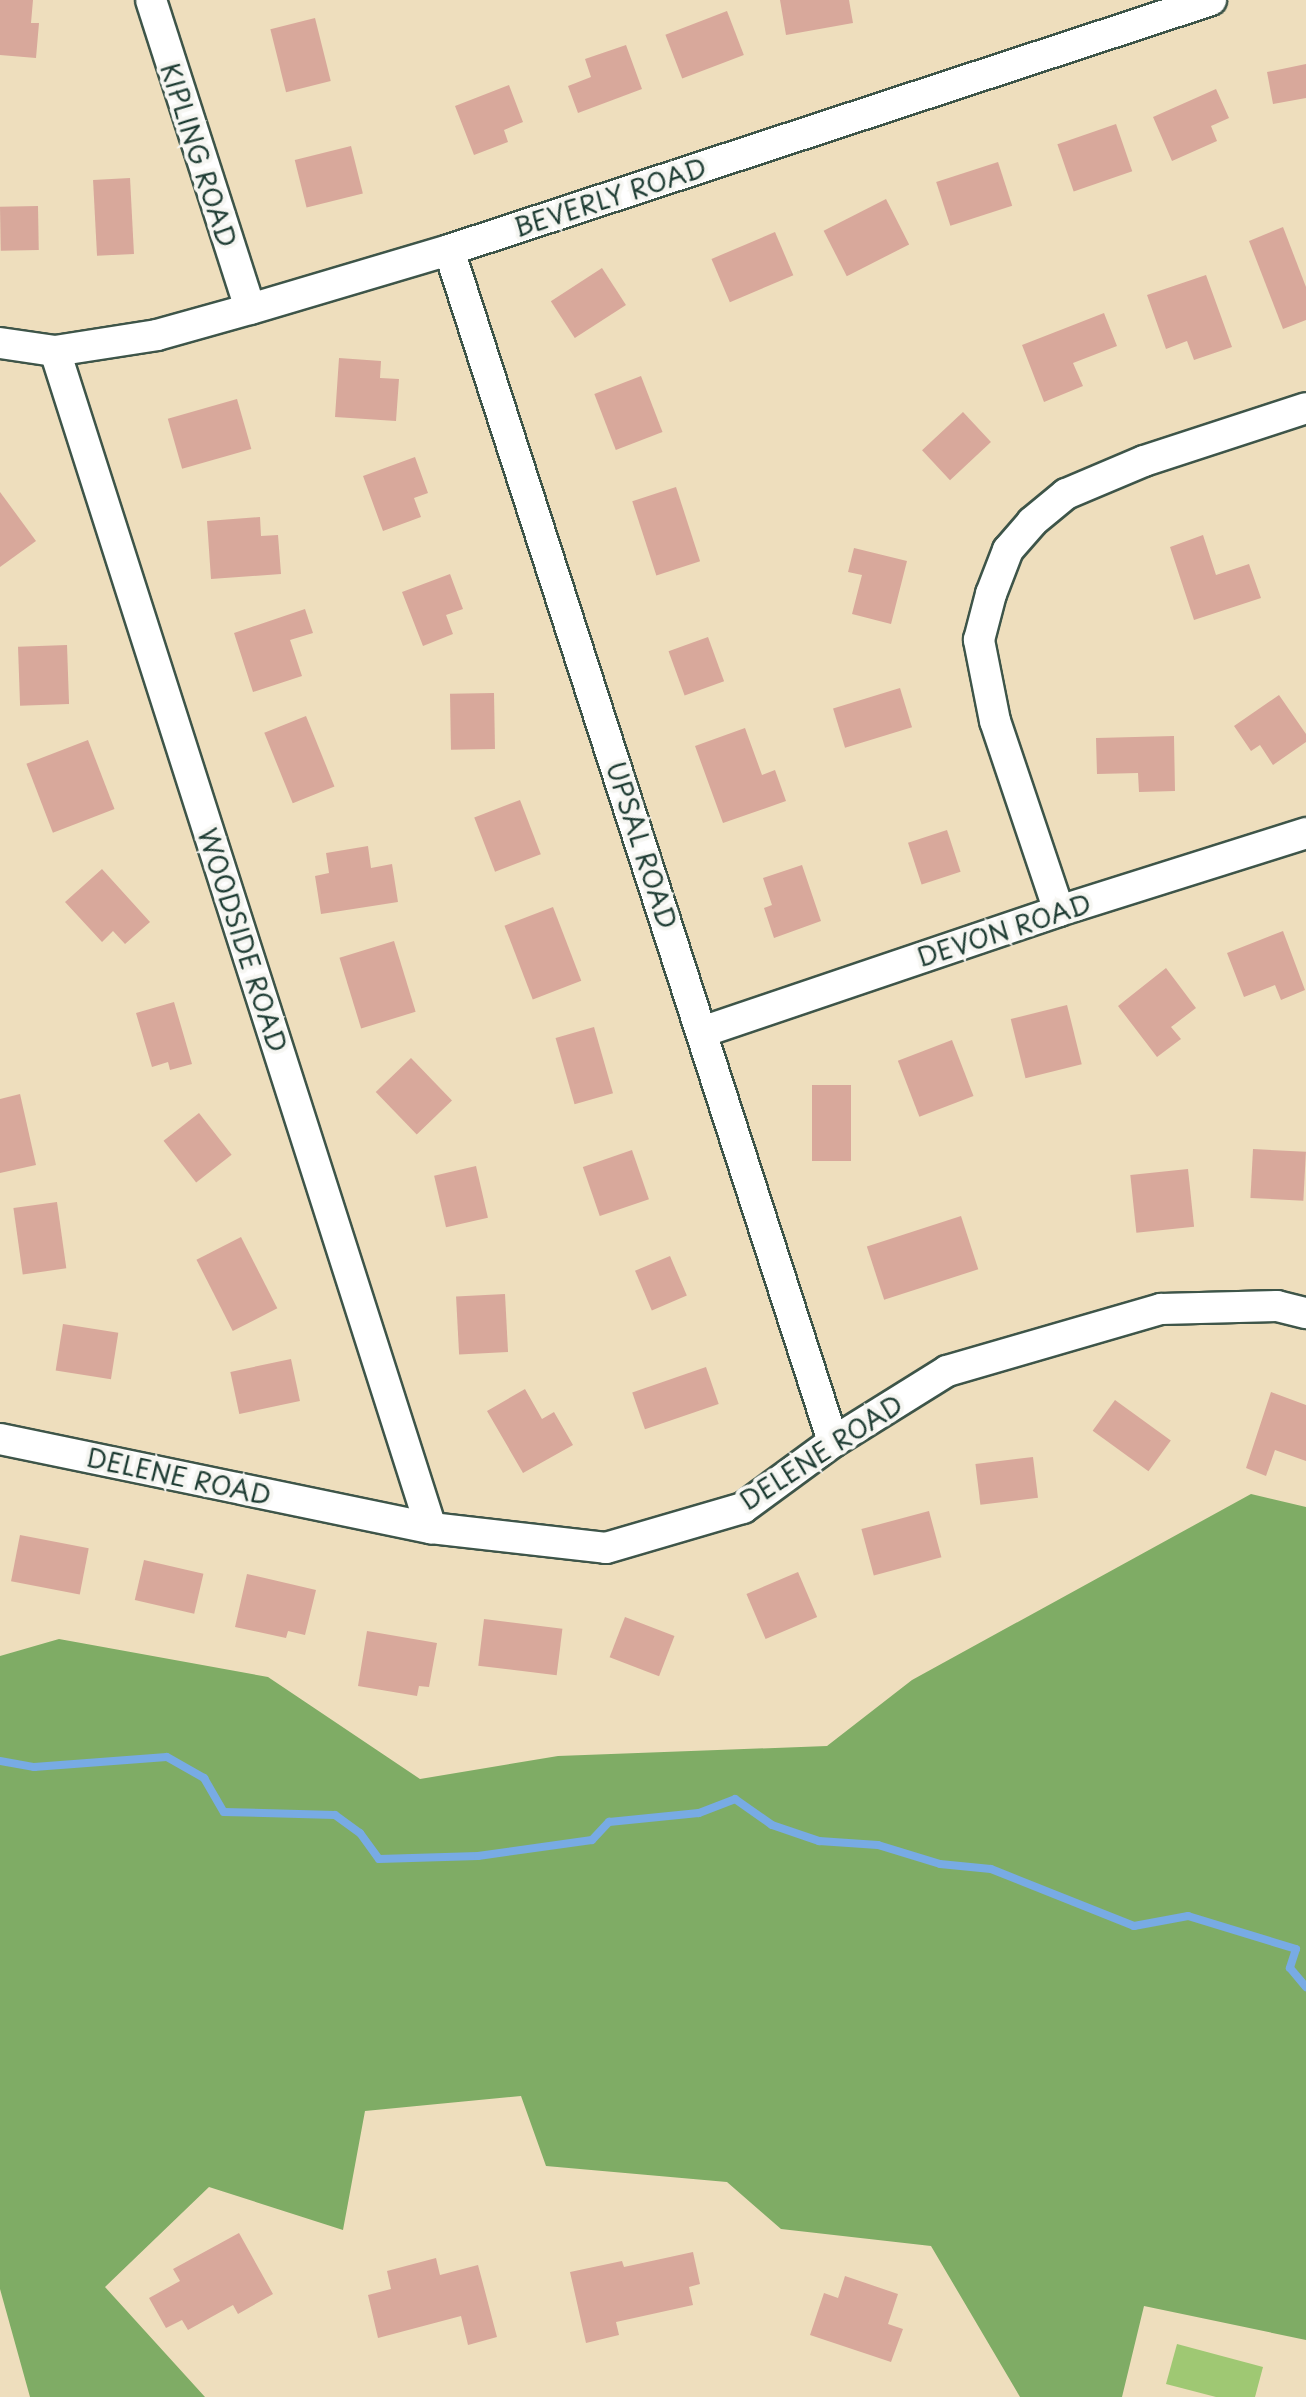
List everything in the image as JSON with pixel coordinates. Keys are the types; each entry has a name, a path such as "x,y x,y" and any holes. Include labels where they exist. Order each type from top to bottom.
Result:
{"street":[{"name":"KIPLING ROAD","path":"151,0 250,309"},
{"name":"BEVERLY ROAD","path":"0,343 55,351 157,335 250,309 449,250 1211,0"},
{"name":"UPSAL ROAD","path":"449,250 833,1442"},
{"name":"WOODSIDE ROAD","path":"55,351 431,1528"},
{"path":"1059,911 995,721 979,640 991,594 1008,550 1032,522 1066,494 1144,461 1306,408"},
{"name":"DEVON ROAD","path":"702,1032 1059,911 1306,833"},
{"name":"DELENE ROAD","path":"0,1439 431,1528 606,1548 743,1508 833,1442 947,1371 1161,1309 1277,1306 1306,1313"}],"green space":[{"path":"1251,1494 1306,1507 1306,2340 1144,2306 1122,2397 1020,2397 931,2246 781,2229 727,2182 546,2166 521,2096 365,2111 343,2230 209,2187 105,2287 205,2397 30,2397 0,2289 0,1656 59,1639 268,1677 420,1779 558,1756 827,1746 912,1680"},
{"path":"1177,2344 1263,2367 1255,2397 1216,2397 1166,2384"}],"building":[{"path":"0,0 33,0 31,23 39,23 36,58 0,55"},
{"path":"780,0 849,0 853,23 786,35"},
{"path":"727,11 744,55 682,79 665,35"},
{"path":"315,18 331,81 286,92 270,29"},
{"path":"626,45 642,89 578,113 568,86 591,77 585,59"},
{"path":"1306,64 1306,98 1273,104 1267,72"},
{"path":"509,85 523,122 504,130 508,142 474,155 455,106"},
{"path":"1216,89 1229,118 1211,126 1217,141 1172,161 1153,117"},
{"path":"1116,124 1132,171 1074,191 1057,144"},
{"path":"351,146 363,194 307,208 295,160"},
{"path":"998,162 1012,206 950,226 936,182"},
{"path":"130,178 134,254 97,256 93,180"},
{"path":"886,199 909,244 847,276 824,231"},
{"path":"38,206 39,250 1,251 0,207"},
{"path":"1283,227 1306,287 1306,320 1283,329 1249,241"},
{"path":"775,232 793,275 730,302 711,259"},
{"path":"602,268 626,305 575,338 551,301"},
{"path":"1206,275 1232,347 1194,360 1187,341 1166,349 1147,295"},
{"path":"1104,313 1117,346 1073,363 1083,386 1044,402 1022,345"},
{"path":"339,358 381,361 380,378 399,379 396,421 335,417"},
{"path":"641,376 663,432 616,450 594,394"},
{"path":"237,399 251,449 182,469 168,419"},
{"path":"963,412 991,442 950,480 922,450"},
{"path":"415,457 428,493 414,498 421,517 383,531 363,476"},
{"path":"676,487 700,561 656,575 632,501"},
{"path":"0,492 36,541 0,567"},
{"path":"260,517 261,536 278,535 281,574 211,579 207,521"},
{"path":"1203,535 1216,575 1249,564 1261,598 1194,620 1170,547"},
{"path":"854,548 907,561 891,624 852,614 862,575 848,572"},
{"path":"450,574 463,609 446,615 453,634 423,646 402,592"},
{"path":"305,609 313,633 290,640 302,676 253,692 234,633"},
{"path":"708,637 724,681 685,696 669,651"},
{"path":"67,645 69,704 20,706 18,647"},
{"path":"900,688 912,727 845,748 833,708"},
{"path":"494,693 495,749 451,750 450,694"},
{"path":"1279,695 1306,734 1306,742 1273,765 1260,745 1251,751 1234,726"},
{"path":"306,716 334,786 293,803 264,733"},
{"path":"745,728 762,775 775,770 786,801 723,823 695,746"},
{"path":"1174,736 1175,791 1139,792 1138,773 1097,774 1096,738"},
{"path":"88,740 115,809 53,833 26,764"},
{"path":"520,800 541,854 495,872 474,818"},
{"path":"947,830 961,872 922,885 908,843"},
{"path":"368,846 371,868 392,864 398,902 321,914 315,876 329,873 326,853"},
{"path":"802,865 821,921 774,938 764,908 772,905 763,878"},
{"path":"102,869 150,922 125,944 113,931 102,942 65,902"},
{"path":"553,907 581,981 533,999 504,926"},
{"path":"1283,931 1305,990 1281,1000 1275,985 1244,997 1227,953"},
{"path":"394,941 416,1012 361,1028 339,958"},
{"path":"1166,968 1196,1008 1171,1027 1181,1039 1157,1057 1118,1006"},
{"path":"174,1002 192,1064 170,1070 168,1062 152,1067 136,1013"},
{"path":"1067,1005 1082,1064 1025,1078 1011,1019"},
{"path":"594,1027 613,1093 575,1104 556,1038"},
{"path":"952,1040 974,1096 919,1117 898,1061"},
{"path":"411,1058 452,1100 417,1134 376,1092"},
{"path":"812,1085 851,1085 851,1161 812,1161"},
{"path":"20,1094 36,1165 0,1173 0,1099"},
{"path":"199,1113 232,1155 196,1182 164,1141"},
{"path":"1253,1149 1306,1152 1303,1201 1250,1198"},
{"path":"632,1150 649,1199 600,1216 583,1167"},
{"path":"476,1166 488,1218 446,1227 434,1176"},
{"path":"1188,1169 1194,1227 1136,1233 1130,1175"},
{"path":"57,1202 66,1268 23,1274 13,1208"},
{"path":"961,1216 978,1269 884,1300 867,1247"},
{"path":"241,1237 277,1308 233,1331 196,1260"},
{"path":"670,1256 687,1296 652,1310 635,1271"},
{"path":"505,1294 508,1352 459,1354 456,1297"},
{"path":"63,1324 118,1333 111,1379 56,1370"},
{"path":"291,1359 300,1401 239,1414 230,1372"},
{"path":"706,1367 719,1404 645,1429 632,1392"},
{"path":"525,1389 542,1419 554,1412 573,1445 523,1473 487,1411"},
{"path":"1271,1392 1306,1405 1306,1461 1275,1450 1266,1476 1246,1468"},
{"path":"1115,1400 1171,1441 1148,1471 1093,1431"},
{"path":"1033,1457 1038,1498 980,1505 975,1464"},
{"path":"929,1511 941,1557 874,1575 861,1529"},
{"path":"20,1535 89,1548 80,1594 11,1581"},
{"path":"144,1560 203,1574 194,1614 135,1600"},
{"path":"798,1572 817,1617 766,1639 746,1594"},
{"path":"247,1574 316,1590 305,1635 288,1631 286,1638 235,1627"},
{"path":"625,1617 674,1636 659,1676 610,1657"},
{"path":"484,1619 562,1629 557,1675 478,1666"},
{"path":"367,1631 437,1643 429,1687 419,1686 417,1696 358,1686"},
{"path":"239,2233 273,2294 238,2314 233,2305 188,2330 182,2320 166,2328 149,2298 180,2281 173,2269"},
{"path":"693,2252 700,2284 689,2287 693,2305 616,2322 619,2335 586,2343 570,2272 622,2261 624,2267"},
{"path":"436,2258 440,2275 478,2265 497,2337 468,2345 461,2316 378,2338 368,2295 391,2289 387,2271"},
{"path":"845,2276 898,2294 888,2324 903,2329 891,2362 810,2335 824,2293 838,2298"}],"waterway":[{"path":"0,1761 34,1767 167,1757 204,1778 224,1812 335,1815 360,1833 379,1859 478,1856 592,1840 609,1822 699,1813 735,1799 772,1825 819,1841 878,1845 940,1864 991,1869 1134,1926 1188,1916 1296,1949 1290,1968 1306,1987"}]}
